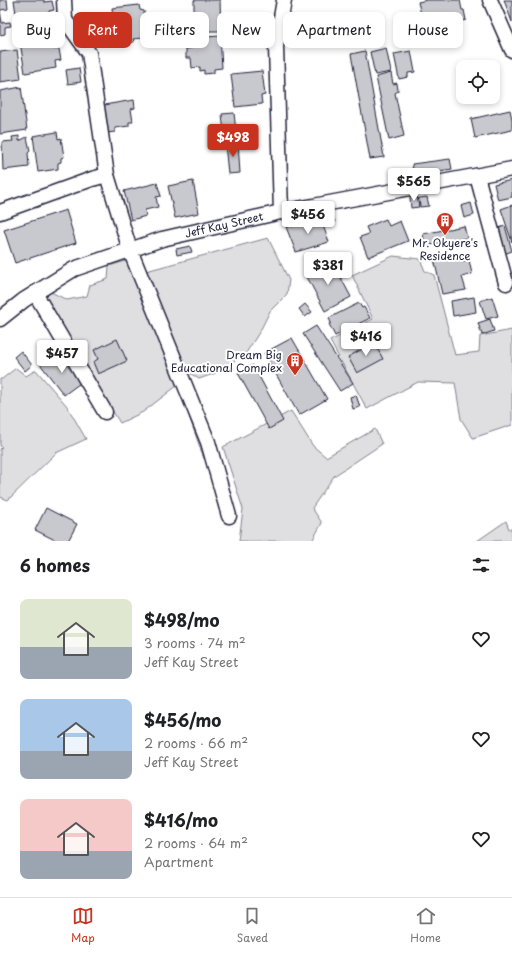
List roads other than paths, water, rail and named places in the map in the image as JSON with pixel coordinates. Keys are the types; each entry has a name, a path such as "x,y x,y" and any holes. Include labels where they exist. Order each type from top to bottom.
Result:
{"street":[{"path":"64,0 65,20 89,53 107,175 130,250 208,442 229,516"},
{"path":"281,212 276,47 284,0"},
{"path":"490,0 512,50"},
{"name":"Jeff Kay Street","path":"0,319 35,293 74,270 162,239 281,212 512,169"},
{"path":"0,212 107,175"},
{"path":"478,176 506,283"},
{"path":"35,293 105,412"}],"place":[{"name":"Mr. Okyere's Residence","path":"445,236"},
{"name":"Dream Big Educational Complex","path":"295,376"}]}
